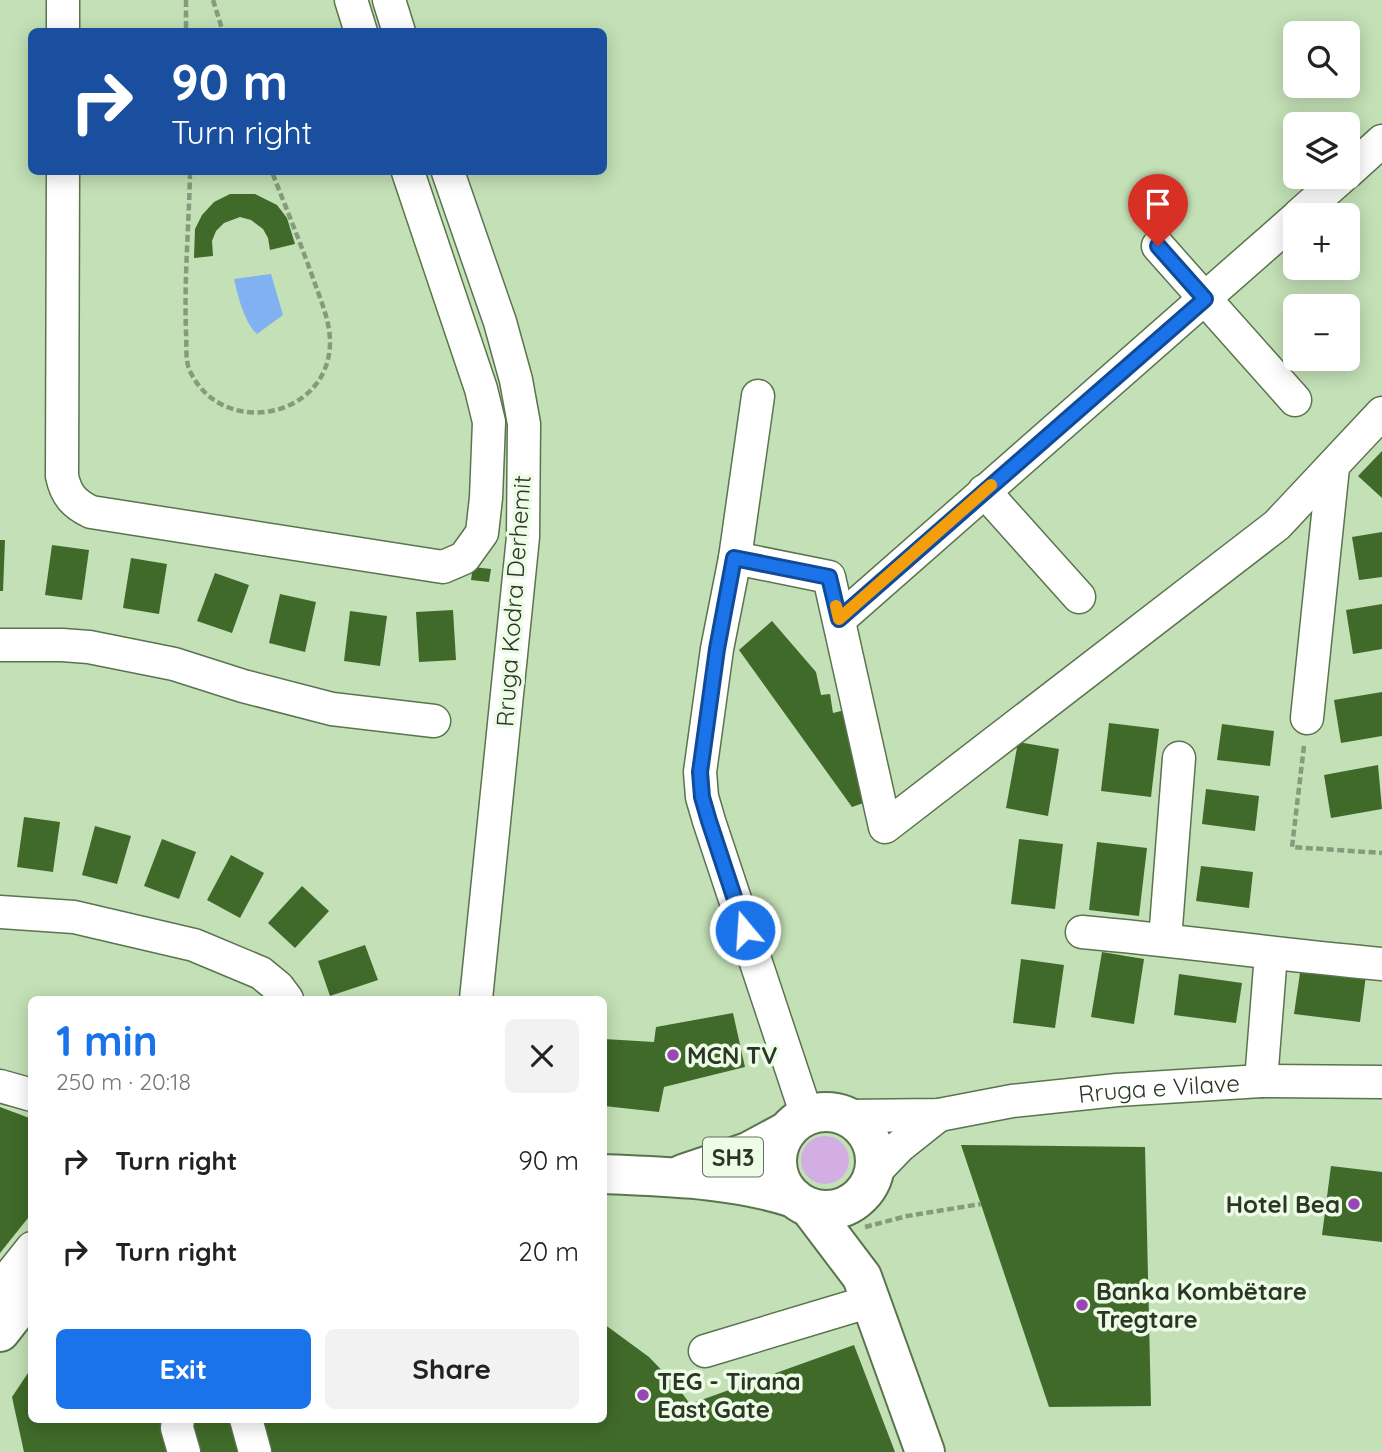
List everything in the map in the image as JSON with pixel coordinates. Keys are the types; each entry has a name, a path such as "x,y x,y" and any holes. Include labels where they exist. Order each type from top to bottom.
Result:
{"main road":[{"path":"867,1289 801,1203 786,1189 777,1166 778,1154 797,1124 820,1112 846,1116 867,1134 873,1147 875,1160 864,1227 867,1289 925,1452"},
{"name":"SH3","path":"675,1176 748,1152 797,1124"},
{"name":"SH3","path":"607,1174 675,1176 748,1186 801,1203"},
{"path":"801,1203 830,1210 841,1208 851,1203 870,1181"},
{"path":"0,1332 28,1296"}],"street":[{"path":"63,0 63,28"},
{"path":"351,0 360,28"},
{"path":"389,0 398,28"},
{"path":"1360,161 1382,141"},
{"path":"63,175 62,476 71,499 91,512 443,567 464,558 482,533 489,422 481,389 409,175"},
{"name":"Rruga Kodra Derhemit","path":"449,175 500,322 516,380 524,424 523,537 476,996"},
{"path":"1313,203 1328,189"},
{"path":"839,619 1283,230"},
{"path":"1158,246 1295,400"},
{"path":"758,396 700,772 702,797 797,1124"},
{"path":"734,558 829,577 885,827 1277,525 1382,414"},
{"path":"1307,718 1333,467"},
{"path":"984,491 1079,597"},
{"path":"482,533 523,537"},
{"path":"0,645 89,647 174,664 243,686 332,709 434,721"},
{"path":"1165,940 1179,758"},
{"path":"0,912 74,917 194,945 261,973 285,996"},
{"path":"1082,932 1382,964"},
{"path":"1261,1081 1271,954"},
{"name":"Rruga e Vilave","path":"846,1116 939,1115 1025,1099 1116,1090 1261,1081 1382,1082"},
{"path":"0,1086 28,1094"},
{"name":"Rruga e Vilave","path":"870,1181 900,1146 939,1115"},
{"path":"0,1288 28,1253"},
{"path":"705,1351 867,1289"},
{"path":"247,1423 255,1452"}],"path":[{"path":"186,0 186,28"},
{"path":"213,0 222,28"},
{"path":"190,175 184,294 188,366 200,388 219,404 243,412 267,413 290,405 310,390 324,369 330,345 327,320 302,245 273,175"},
{"path":"1307,718 1293,847 1382,853"},
{"path":"864,1227 907,1216 981,1204"}],"shaded area":[{"path":"825,1136 842,1143 849,1160 842,1177 825,1184 808,1177 801,1160 808,1143"}],"water":[{"path":"271,274 283,315 257,334 245,316 234,279"}],"building":[{"path":"230,194 255,194 277,205 287,218 295,244 270,250 263,229 251,220 240,217 224,223 216,231 212,241 213,256 194,258 195,229 202,215 214,202"},
{"path":"1382,451 1382,498 1358,476"},
{"path":"1382,532 1382,577 1359,580 1352,537"},
{"path":"0,540 5,540 3,591 0,591"},
{"path":"52,545 89,550 82,600 45,595"},
{"path":"131,558 167,564 159,614 123,608"},
{"path":"473,567 491,569 489,582 471,580"},
{"path":"215,573 249,585 232,633 197,621"},
{"path":"280,594 316,602 305,652 269,643"},
{"path":"1382,604 1382,649 1353,654 1346,610"},
{"path":"453,610 456,660 419,662 416,612"},
{"path":"350,611 387,616 380,666 344,661"},
{"path":"772,621 816,672 821,695 830,694 833,713 845,710 869,801 852,807 739,650"},
{"path":"1382,692 1382,736 1341,743 1334,700"},
{"path":"1109,723 1159,729 1151,797 1101,791"},
{"path":"1222,724 1274,731 1270,766 1217,760"},
{"path":"1018,742 1059,749 1048,816 1006,808"},
{"path":"1378,765 1382,809 1331,818 1324,775"},
{"path":"1206,789 1259,796 1255,831 1202,824"},
{"path":"24,817 60,822 53,872 17,867"},
{"path":"95,826 131,836 117,884 82,875"},
{"path":"162,839 196,852 179,899 144,886"},
{"path":"1019,839 1063,844 1055,909 1011,904"},
{"path":"1097,842 1147,848 1139,916 1089,910"},
{"path":"231,855 264,873 240,918 207,900"},
{"path":"1201,866 1253,872 1249,908 1196,901"},
{"path":"302,886 329,911 295,948 268,923"},
{"path":"365,945 378,980 330,996 318,961"},
{"path":"1102,952 1144,959 1134,1024 1091,1017"},
{"path":"1021,959 1064,965 1055,1028 1013,1023"},
{"path":"1301,966 1366,975 1360,1022 1294,1014"},
{"path":"1179,974 1242,983 1236,1023 1174,1015"},
{"name":"MCN TV","path":"733,1013 745,1067 664,1087 659,1112 607,1106 607,1039 654,1042 656,1027"},
{"path":"0,1107 28,1118 28,1218 0,1253"},
{"name":"Banka Kombëtare Tregtare","path":"961,1145 1145,1147 1151,1406 1049,1407"},
{"name":"Hotel Bea","path":"1331,1166 1382,1172 1382,1242 1322,1235"},
{"path":"607,1326 649,1357 690,1404 854,1345 895,1452 24,1452 12,1397 28,1373 28,1423 607,1423"}],"slow traffic":[{"path":"836,606 839,619 991,485"}],"place":[{"name":"MCN TV","path":"673,1055"},
{"name":"Hotel Bea","path":"1354,1204"},
{"name":"Banka Kombëtare Tregtare","path":"1082,1305"},
{"name":"TEG - Tirana East Gate","path":"643,1395"}],"route":[{"path":"745,930 702,797 700,772 717,649 734,558 829,577 839,619 1205,299 1158,246"}]}
